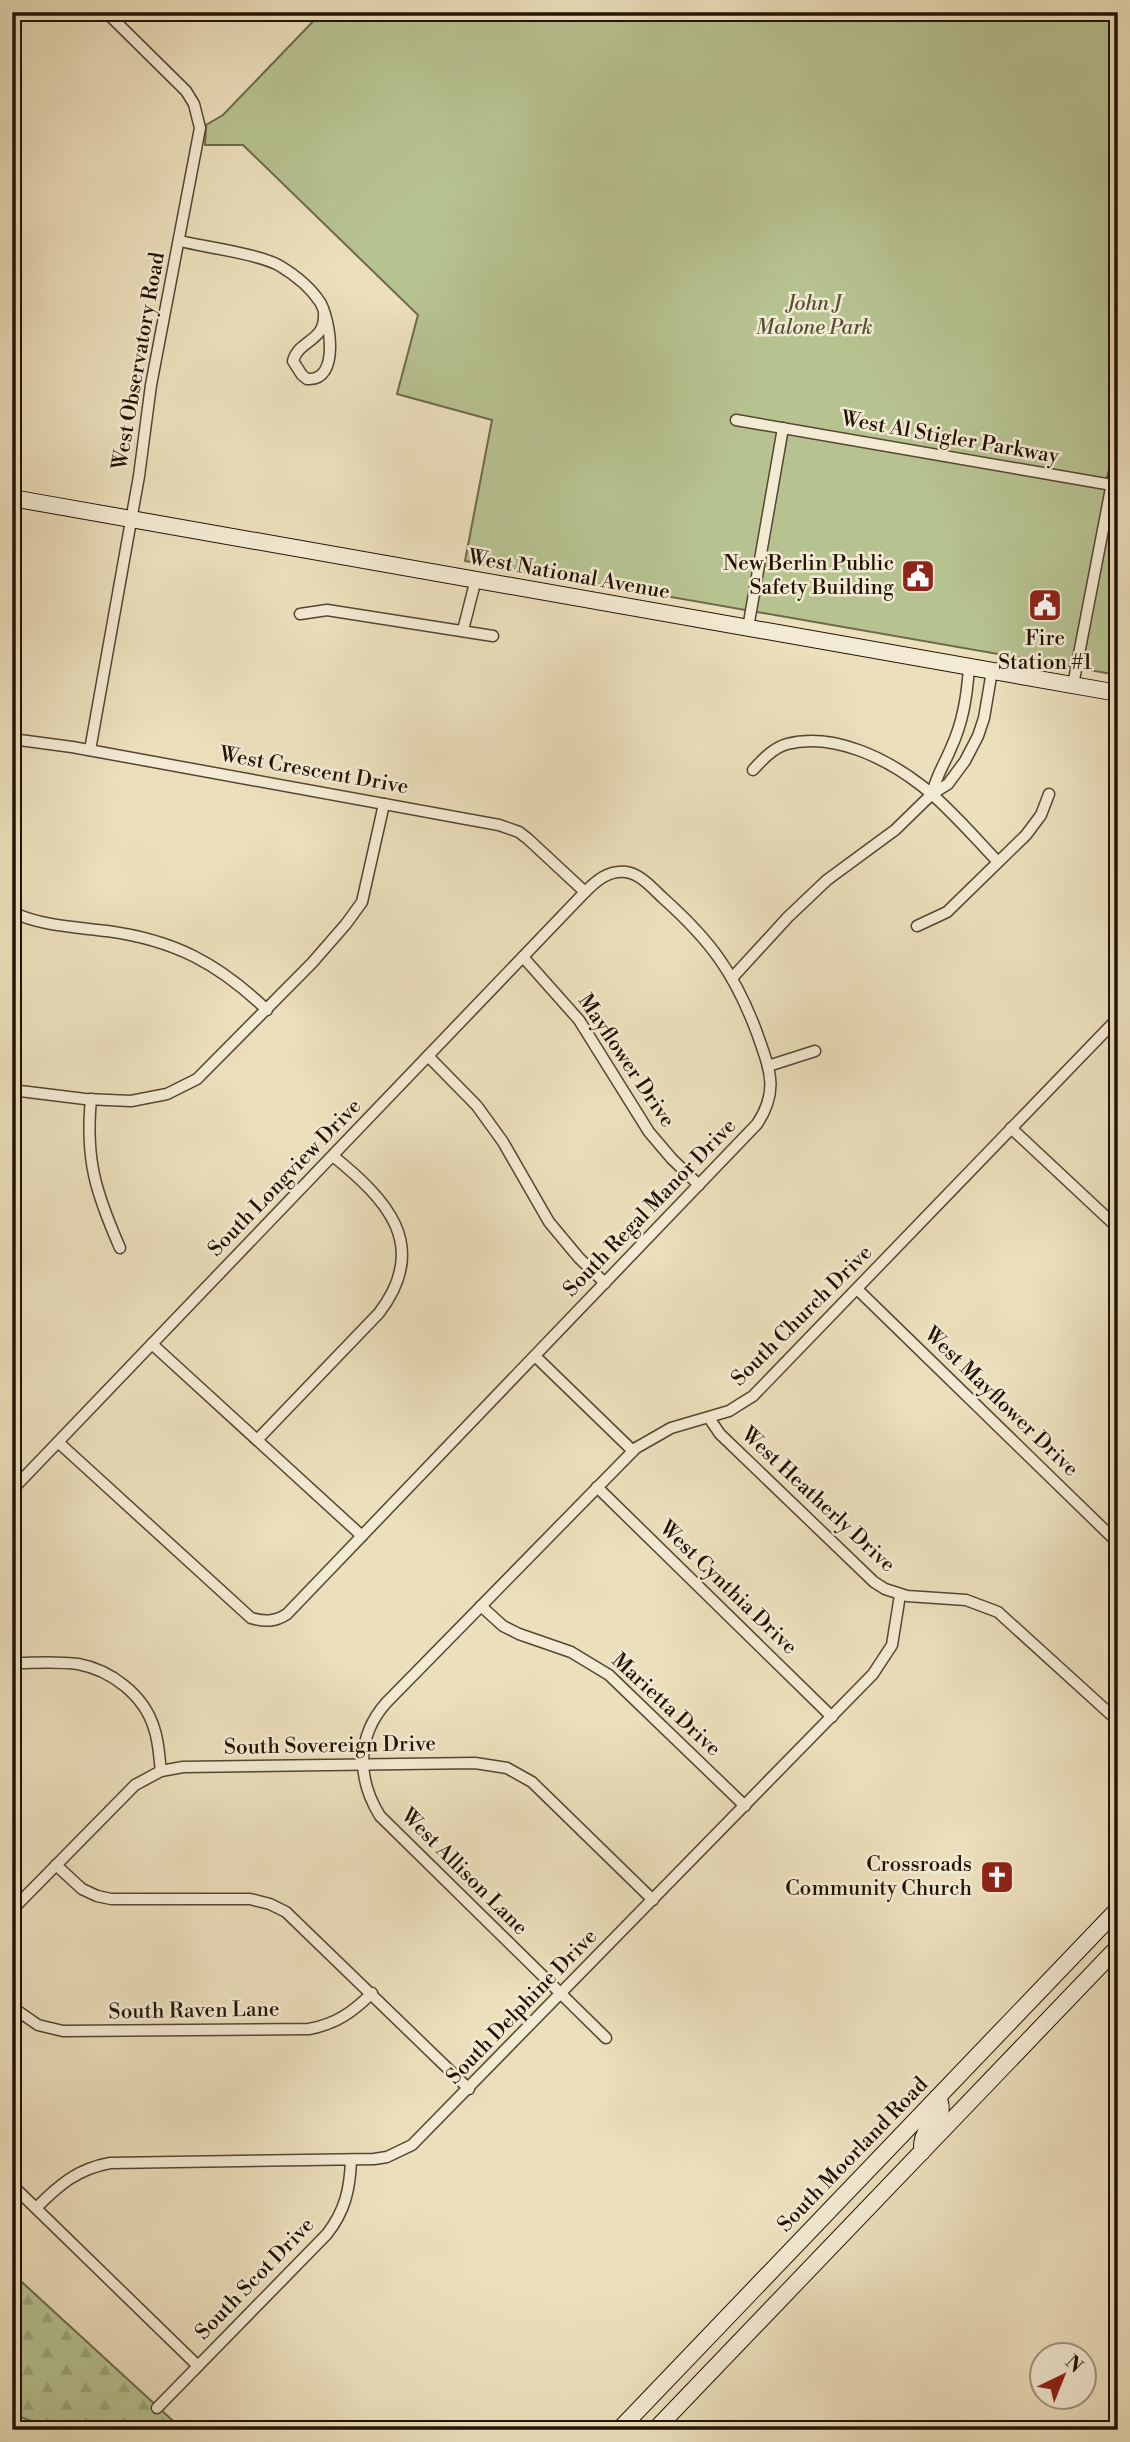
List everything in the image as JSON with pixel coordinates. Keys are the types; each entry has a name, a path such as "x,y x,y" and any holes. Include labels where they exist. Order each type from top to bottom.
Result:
{"main road":[{"name":"West National Avenue","path":"12,498 1118,693"},
{"name":"South Moorland Road","path":"619,2430 1118,1909"},
{"path":"655,2430 1118,1947"},
{"path":"922,2151 926,2130 942,2112 938,2097"},
{"path":"894,2181 887,2164 899,2151 911,2125"}],"street":[{"name":"West Observatory Road","path":"90,750 139,476 151,385 200,128 194,104 173,77 106,12"},
{"path":"180,241 272,262 304,285 321,304 324,313 328,326 328,365 319,377 307,379 293,361 298,351 322,331 324,313"},
{"name":"West Al Stigler Parkway","path":"736,420 1112,485"},
{"path":"748,628 783,428"},
{"path":"1073,685 1118,452"},
{"path":"463,630 476,579"},
{"path":"300,614 327,610 492,636"},
{"path":"932,794 937,773 960,726 967,699 969,667"},
{"path":"733,977 827,880 895,830 932,794 948,784 965,761 984,718 992,671"},
{"name":"West Crescent Drive","path":"12,739 90,750 470,818 519,832 585,892"},
{"path":"753,770 772,752 787,744 829,744 861,751 896,768 932,794 998,862"},
{"path":"917,926 947,912 998,862 1034,825 1049,794"},
{"path":"12,1090 90,1100 131,1101 167,1094 197,1079 267,1010 346,925 362,902 384,804"},
{"name":"South Longview Drive","path":"12,1490 602,877 624,872 638,876 684,917 733,977"},
{"path":"12,912 42,923 121,933 174,946 205,961 236,982 267,1010"},
{"name":"Mayflower Drive","path":"523,957 579,1020 649,1132 663,1150 699,1185"},
{"name":"South Regal Manor Drive","path":"58,1442 243,1612 251,1618 269,1621 287,1614 757,1124 765,1112 770,1095 768,1066 744,999 733,977"},
{"name":"South Church Drive","path":"363,1765 367,1734 381,1709 633,1451 671,1428 729,1411 752,1396 1118,1018"},
{"path":"768,1066 815,1051"},
{"path":"428,1056 477,1106 503,1142 549,1222 579,1258 605,1283"},
{"path":"90,1100 88,1145 92,1174 121,1248"},
{"path":"1011,1128 1118,1228"},
{"path":"257,1440 379,1313 398,1278 401,1243 392,1217 383,1202 333,1156"},
{"name":"West Mayflower Drive","path":"857,1289 1118,1543"},
{"path":"152,1344 362,1536"},
{"path":"535,1356 633,1451"},
{"name":"West Heatherly Drive","path":"709,1418 720,1434 864,1574 885,1589 900,1595 966,1600 998,1612 1118,1721"},
{"name":"West Cynthia Drive","path":"597,1487 832,1717"},
{"name":"South Delphine Drive","path":"36,2208 68,2178 94,2166 110,2163 351,2160 387,2157 412,2145 873,1674 884,1661 895,1632 900,1595"},
{"name":"Marietta Drive","path":"481,1606 503,1626 571,1652 609,1675 745,1806"},
{"path":"12,1664 59,1662 80,1665 116,1679 138,1699 151,1719 157,1737 160,1771"},
{"name":"South Sovereign Drive","path":"12,1910 124,1795 141,1781 160,1771 183,1767 475,1763 507,1768 532,1782 653,1900"},
{"name":"West Allison Lane","path":"363,1765 368,1794 380,1816 606,2038"},
{"path":"56,1865 82,1889 110,1899 239,1898 270,1904 297,1921 469,2089"},
{"name":"South Raven Lane","path":"12,2007 38,2025 63,2031 309,2029 348,2015 372,1993"},
{"name":"South Scot Drive","path":"157,2408 336,2222 348,2192 351,2160"},
{"path":"12,2185 198,2366"}],"green space":[{"name":"John J Malone Park","path":"322,12 1118,12 1118,675 465,561 492,420 397,394 418,315 243,145 205,145 206,125 223,115"},
{"path":"12,2273 183,2430 39,2430 37,2423 12,2414"}],"place":[{"name":"New Berlin Public Safety Building","path":"918,576"},
{"name":"Fire Station #1","path":"1045,605"},
{"name":"Crossroads Community Church","path":"997,1877"}]}
